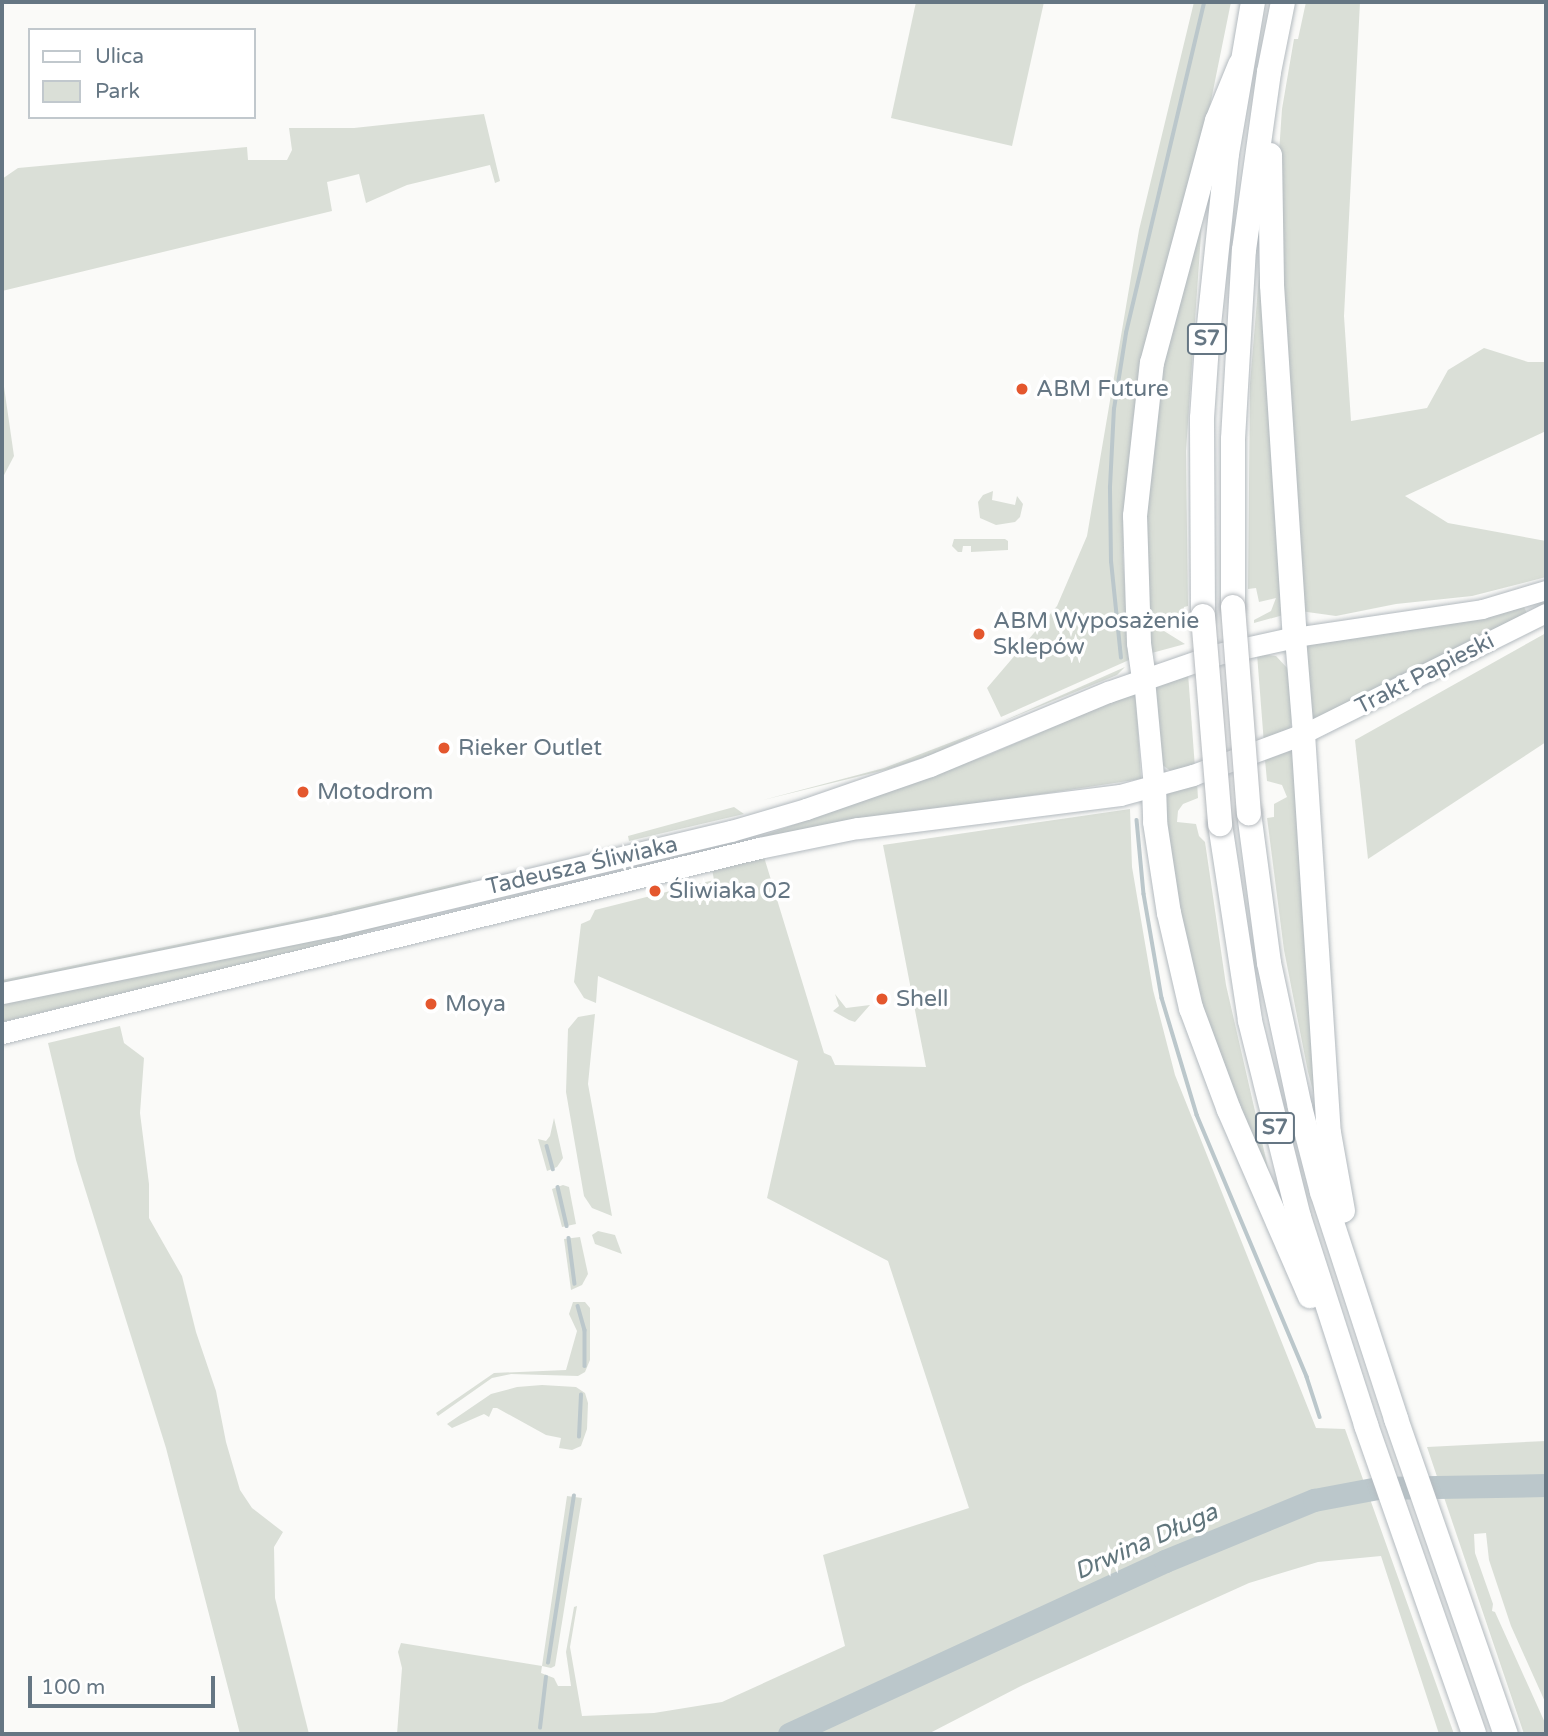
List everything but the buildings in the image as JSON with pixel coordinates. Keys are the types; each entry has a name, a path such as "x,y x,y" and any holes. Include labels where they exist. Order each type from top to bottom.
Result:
{"highway":[{"name":"S7","path":"1253,2 1240,65 1216,243 1202,418 1203,616 1220,824 1241,968 1266,1091 1299,1217 1366,1425 1474,1734"},
{"name":"S7","path":"1283,2 1269,72 1244,250 1236,347 1231,502 1233,607 1249,813 1269,962 1300,1107 1322,1192 1396,1419 1506,1734"},
{"path":"1144,679 1139,643 1135,516 1142,432 1152,363 1217,121 1240,65"},
{"path":"1269,72 1272,285 1295,637"},
{"path":"1303,734 1329,1133 1371,1345"},
{"path":"1154,787 1158,842 1174,944 1200,1037 1366,1425"}],"main road":[{"name":"Tadeusza Śliwiaka","path":"2,993 377,915 730,831 884,783 1144,679 1218,654 1295,637"},
{"path":"1295,637 1303,734"},
{"path":"1144,679 1154,787"},
{"name":"Tadeusza Śliwiaka","path":"2,1033 759,848 858,828 1052,806 1154,787 1303,734"}],"street":[{"name":"Trakt Papieski","path":"1295,637 1471,611 1546,590"},
{"name":"Trakt Papieski","path":"1303,734 1546,614"}],"green space":[{"path":"916,2 1044,2 1012,146 891,118"},
{"path":"1194,2 1231,2 1202,145 1145,357 1133,419 1123,555 1129,660 1001,717 987,688 1057,606 1087,536 1139,230"},
{"path":"1306,2 1360,2 1344,316 1351,421 1427,408 1448,370 1484,348 1528,362 1546,362 1546,431 1405,496 1448,523 1546,541 1546,577 1472,596 1396,604 1336,616 1300,611 1278,167 1282,109 1294,39 1298,39"},
{"path":"484,114 500,181 495,183 490,165 407,185 366,203 359,174 327,182 332,211 2,291 2,179 18,168 247,147 248,160 287,160 292,150 289,128 354,128"},
{"path":"1203,205 1186,451 1188,606 1184,607 1182,619 1157,617 1164,631 1185,644 1148,654 1141,536 1158,383"},
{"path":"1262,240 1287,614 1254,623 1254,620 1271,611 1276,598 1259,602 1256,588 1248,589 1250,384"},
{"path":"2,373 14,456 2,479"},
{"path":"993,491 992,500 1015,505 1017,496 1023,504 1020,517 1015,522 996,525 980,518 978,502 983,495"},
{"path":"954,539 1005,539 1008,541 1008,550 971,552 971,546 963,546 962,552 958,552 952,546"},
{"path":"1524,607 1527,613 1313,722 1307,720 1303,653 1309,643 1455,622"},
{"path":"1546,633 1546,742 1368,859 1355,740"},
{"path":"1257,654 1276,656 1289,670 1292,719 1290,728 1284,735 1264,744"},
{"path":"1125,667 1117,675 999,723"},
{"path":"1188,673 1195,768 1172,772 1157,761 1152,692 1158,684"},
{"path":"1132,693 1136,694 1141,779 759,837 988,755"},
{"path":"991,727 934,754 889,769 755,802 884,768"},
{"path":"1292,750 1320,1116 1308,1072 1284,950 1267,818 1274,817 1274,804 1287,797 1282,785 1267,781 1265,760"},
{"path":"1197,782 1198,798 1183,804 1178,811 1177,822 1196,824 1199,836 1205,842 1226,985 1274,1194 1183,955 1162,793"},
{"path":"734,807 744,814 629,841 628,836"},
{"path":"1130,809 1132,867 1153,990 1175,1075 1316,1428 1345,1429 1454,1734 1439,1734 1381,1556 1318,1562 1249,1583 1023,1685 928,1734 397,1734 402,1668 398,1652 401,1643 542,1666 541,1673 554,1678 558,1686 571,1686 566,1652 574,1607 577,1606 570,1647 582,1716 654,1713 722,1702 845,1646 823,1555 969,1508 888,1261 767,1198 798,1061 598,976 596,1003 584,998 574,982 581,924 590,920 595,910 714,880 712,869 764,857 824,1053 831,1056 835,1065 926,1067 883,845"},
{"path":"470,880 472,883 458,889 2,986 2,980 303,919"},
{"path":"405,916 406,919 337,942 2,1022 2,1000"},
{"path":"835,994 846,1008 870,1005 855,1022 833,1011 839,1006"},
{"path":"595,1014 588,1084 612,1216 592,1208 584,1196 566,1092 568,1029 578,1017"},
{"path":"120,1026 124,1043 144,1058 140,1113 149,1184 149,1218 182,1276 196,1332 216,1391 226,1442 240,1490 252,1508 283,1532 274,1547 275,1598 309,1734 240,1734 166,1448 76,1160 48,1043"},
{"path":"554,1118 563,1158 557,1167 547,1171 538,1139 546,1141 550,1136"},
{"path":"563,1185 569,1187 576,1224 562,1227 552,1189"},
{"path":"598,1231 615,1235 622,1254 595,1244 592,1235"},
{"path":"580,1237 588,1274 582,1285 571,1290 564,1239"},
{"path":"573,1302 585,1302 590,1308 590,1360 585,1372 578,1376 511,1374 492,1378 438,1416 436,1413 494,1373 566,1370 577,1331 569,1314"},
{"path":"517,1387 576,1387 585,1393 588,1403 587,1429 581,1446 572,1450 559,1448 561,1438 546,1435 497,1408 493,1408 489,1417 484,1414 452,1428 447,1424 491,1394"},
{"path":"1546,1441 1546,1704 1511,1626 1489,1560 1486,1533 1474,1534 1475,1553 1493,1604 1492,1611 1495,1612 1546,1725 1546,1734 1524,1734 1427,1447"},
{"path":"567,1496 582,1498 555,1666 542,1666"}],"waterway":[{"path":"1121,658 1111,562 1110,487 1114,409 1126,333 1204,2"},
{"path":"1137,820 1144,894 1162,998 1197,1115 1307,1377 1320,1417"},
{"path":"547,1146 553,1169"},
{"path":"558,1187 567,1226"},
{"path":"569,1238 575,1284"},
{"path":"578,1306 585,1330 585,1366"},
{"path":"579,1437 581,1395"},
{"name":"Drwina Długa","path":"789,1734 1165,1561 1314,1500 1378,1488 1546,1485"},
{"path":"548,1663 574,1496"},
{"path":"540,1728 546,1677"}],"place":[{"name":"ABM Future","path":"1022,389"},
{"name":"ABM Wyposażenie Sklepów","path":"979,634"},
{"name":"Rieker Outlet","path":"444,748"},
{"name":"Motodrom","path":"303,792"},
{"name":"Śliwiaka 02","path":"655,891"},
{"name":"Shell","path":"882,999"},
{"name":"Moya","path":"431,1004"}]}
